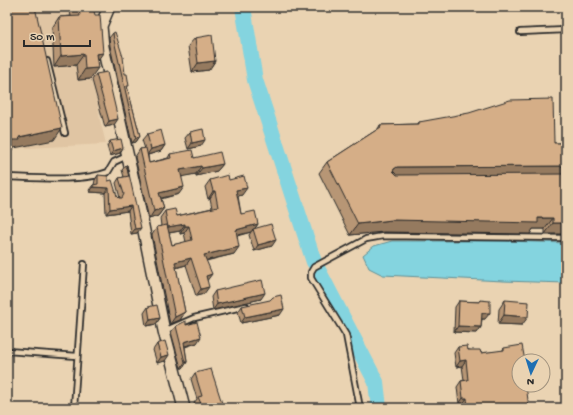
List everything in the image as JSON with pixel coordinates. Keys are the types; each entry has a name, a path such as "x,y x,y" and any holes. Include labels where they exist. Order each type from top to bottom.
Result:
{"street":[{"path":"109,7 101,26 102,47 139,206 164,331 184,408"}],"lane":[{"path":"520,32 566,30"},
{"path":"46,59 65,133"},
{"path":"7,177 79,178 102,175 108,172 114,162 127,156"},
{"path":"108,172 110,179"},
{"path":"360,408 346,335 311,278 311,272 314,267 366,239 383,236 566,238"},
{"path":"74,408 84,264"},
{"path":"164,331 194,318 251,305"},
{"path":"7,351 77,356"}],"shaded area":[{"path":"7,7 50,7 51,12 91,10 93,64 100,120 106,144 7,149"}],"water":[{"path":"392,241 506,241 566,243 566,283 383,275 369,268 363,255 374,246"}],"building":[{"path":"16,7 35,7 62,128 19,137 20,140 7,140 7,9"},
{"path":"79,7 93,7 95,15 100,15 103,53 96,54 98,68 85,69 84,54 61,56 59,17 80,16"},
{"path":"115,32 123,57 125,74 127,74 129,86 127,86 140,136 136,138 114,40 113,33"},
{"path":"212,35 215,61 198,63 195,38"},
{"path":"107,72 118,119 109,121 96,74"},
{"path":"553,99 554,143 566,143 566,166 397,167 393,171 397,175 566,174 566,223 553,223 553,218 538,218 538,223 392,220 358,224 327,162 381,127 380,125 419,124 419,122 469,113 510,100"},
{"path":"203,129 205,140 192,143 190,132"},
{"path":"161,130 165,145 151,149 147,134"},
{"path":"121,139 123,148 113,151 110,141"},
{"path":"146,148 149,163 171,158 170,154 192,150 194,158 220,152 223,164 180,170 184,187 159,193 164,208 154,211 140,149"},
{"path":"127,165 141,228 135,229 131,206 110,209 109,188 93,187 93,185 98,184 98,175 108,176 108,181 112,180 117,196 122,198 124,194 119,178 129,176"},
{"path":"228,175 229,180 244,176 247,188 236,190 241,214 255,211 258,224 236,230 239,247 204,255 212,274 206,276 209,287 201,289 191,258 175,262 185,312 175,317 157,227 167,225 172,245 192,240 189,226 185,226 185,224 168,227 165,211 175,209 177,216 218,207 215,191 213,191 210,180"},
{"path":"271,224 276,240 258,245 253,229"},
{"path":"262,280 265,293 217,304 215,291"},
{"path":"281,295 284,309 245,317 242,306 270,300 273,297"},
{"path":"480,300 490,301 490,313 482,313 481,327 458,326 459,301 480,302"},
{"path":"505,300 529,302 528,317 504,315"},
{"path":"157,305 160,318 150,320 148,307"},
{"path":"186,321 186,325 197,322 201,337 184,342 187,362 185,362 176,326"},
{"path":"165,341 169,355 161,357 157,344"},
{"path":"522,345 524,353 511,353 511,393 527,393 529,408 468,408 467,398 463,398 461,381 468,380 466,360 460,361 458,347 467,346 468,350 480,350 481,353 504,350 504,348"},
{"path":"211,369 223,408 212,408 211,403 202,406 198,397 202,396 195,373"}],"waterway":[{"path":"243,7 255,80 314,262"},
{"path":"318,270 376,382 379,408"}]}
